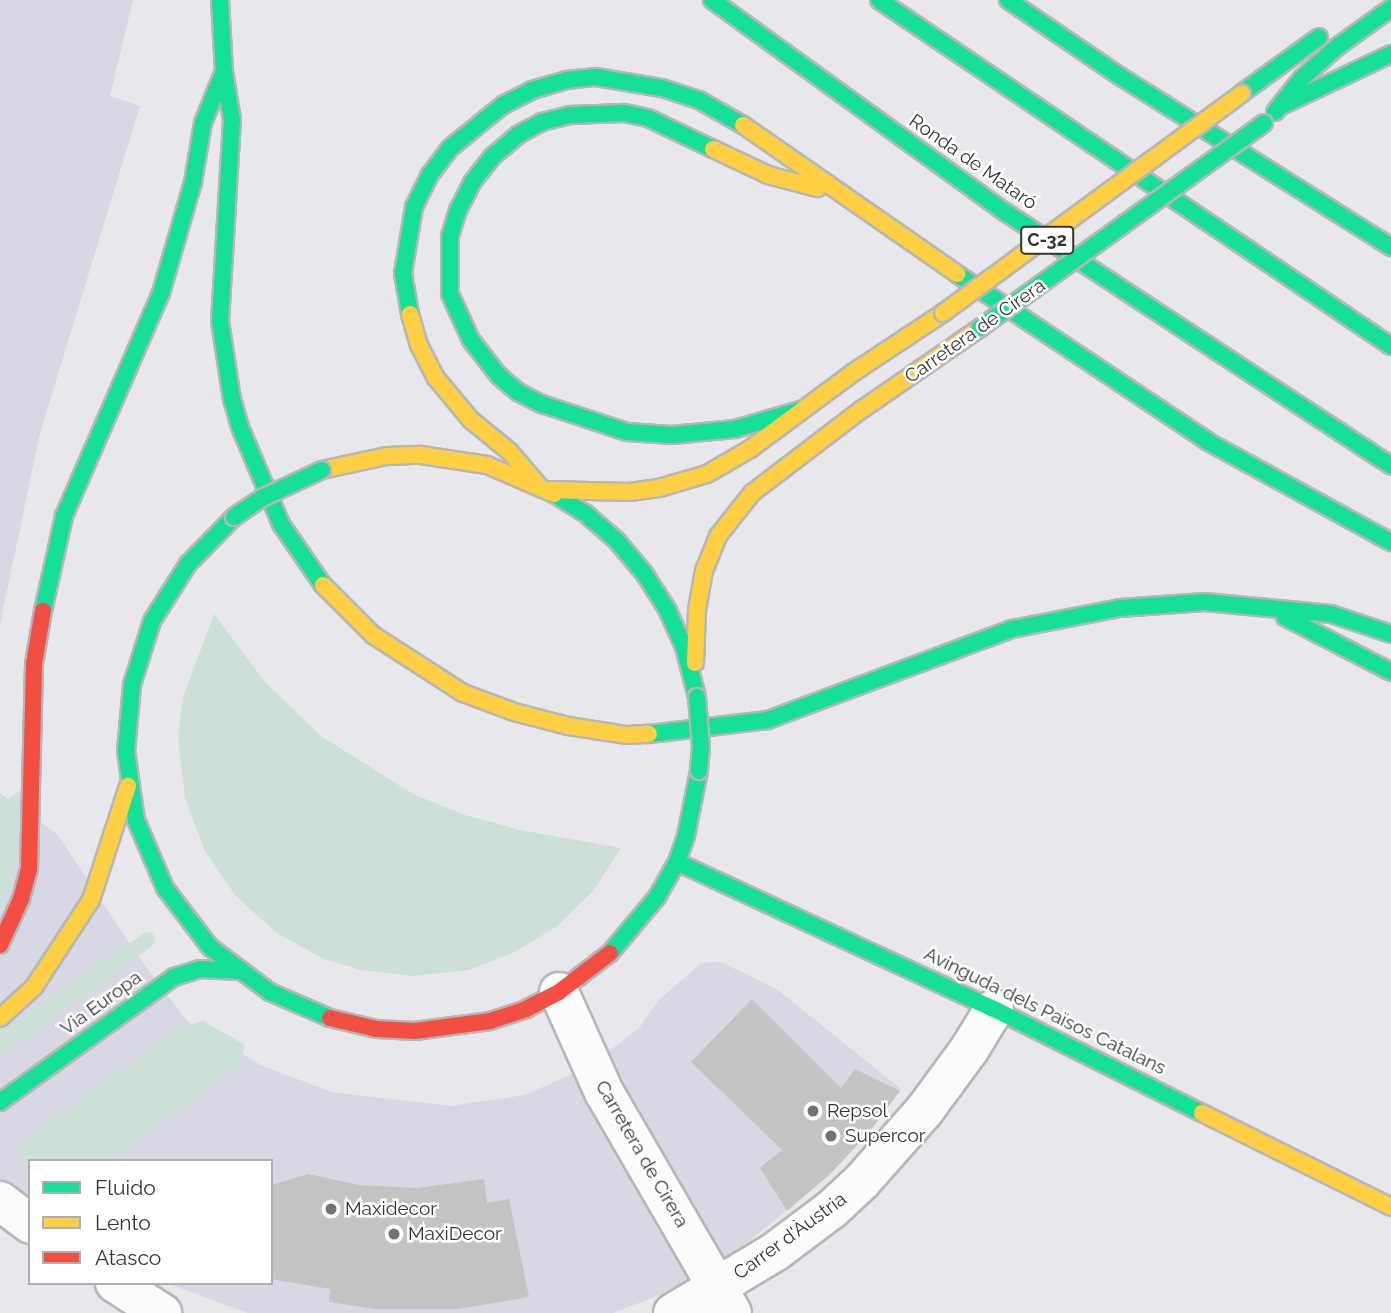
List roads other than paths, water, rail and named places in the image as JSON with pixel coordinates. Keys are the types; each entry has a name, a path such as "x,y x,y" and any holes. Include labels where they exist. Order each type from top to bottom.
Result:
{"main road":[{"path":"220,0 224,71 232,120 220,321 232,399 248,450 281,524 309,567 342,607 405,657 463,693 514,712 568,726 627,735 659,734 768,720 1012,629 1059,617 1120,608 1205,602 1331,614 1391,634"},
{"name":"Ronda de Mataró","path":"712,0 1005,212 1391,466"},
{"path":"879,0 1391,346"},
{"path":"1009,0 1118,75 1391,247"},
{"name":"Carretera de Cirera","path":"696,693 697,610 704,570 719,536 744,501 765,481 1264,123 1302,78 1337,47 1391,8"},
{"name":"Carretera de Cirera","path":"545,488 629,492 685,481 735,459 943,313 1335,24"},
{"path":"1281,106 1391,54"},
{"path":"0,945 21,899 29,870 34,664 50,568 64,516 84,465 111,412 161,293 193,182 204,122 224,71"},
{"path":"1118,75 1191,100 1264,146"},
{"path":"545,488 509,451 471,420 436,378 419,345 408,307 403,272 414,207 429,176 450,148 503,105 532,90 566,80 596,77 628,80 699,100 746,127 1207,440 1391,542"},
{"path":"804,409 735,429 672,435 627,432 541,404 518,392 499,376 471,340 450,294 450,237 457,210 473,181 492,157 518,135 542,122 570,115 624,113 648,118 768,175 844,196"},
{"path":"421,455 487,465 519,475 545,488 585,513 617,541 644,573 676,628 696,693 701,747 695,804 677,862 657,897 614,950 559,992 526,1009 490,1021 415,1031 377,1029 304,1009 270,992 239,971 194,928 166,888 149,855 136,820 126,751 132,685 152,621 188,564 234,517 291,482 354,461 421,455"},
{"path":"1268,608 1391,672"},
{"path":"0,1018 34,987 91,900 129,784"},
{"name":"Avinguda dels Països Catalans","path":"677,862 994,1009 1391,1207"},
{"name":"Via Europa","path":"0,1102 174,977 200,969 239,971"}],"street":[{"name":"Carretera de Cirera","path":"559,992 604,1092 726,1300"},
{"name":"Carrer d'Àustria","path":"673,1313 726,1300 776,1251 832,1209 862,1181 924,1111 969,1050 994,1009"},
{"path":"0,1201 28,1222"},
{"path":"119,1285 162,1313"}],"place":[{"name":"Repsol","path":"813,1111"},
{"name":"Supercor","path":"831,1136"},
{"name":"Maxidecor","path":"331,1209"},
{"name":"MaxiDecor","path":"394,1234"}]}
